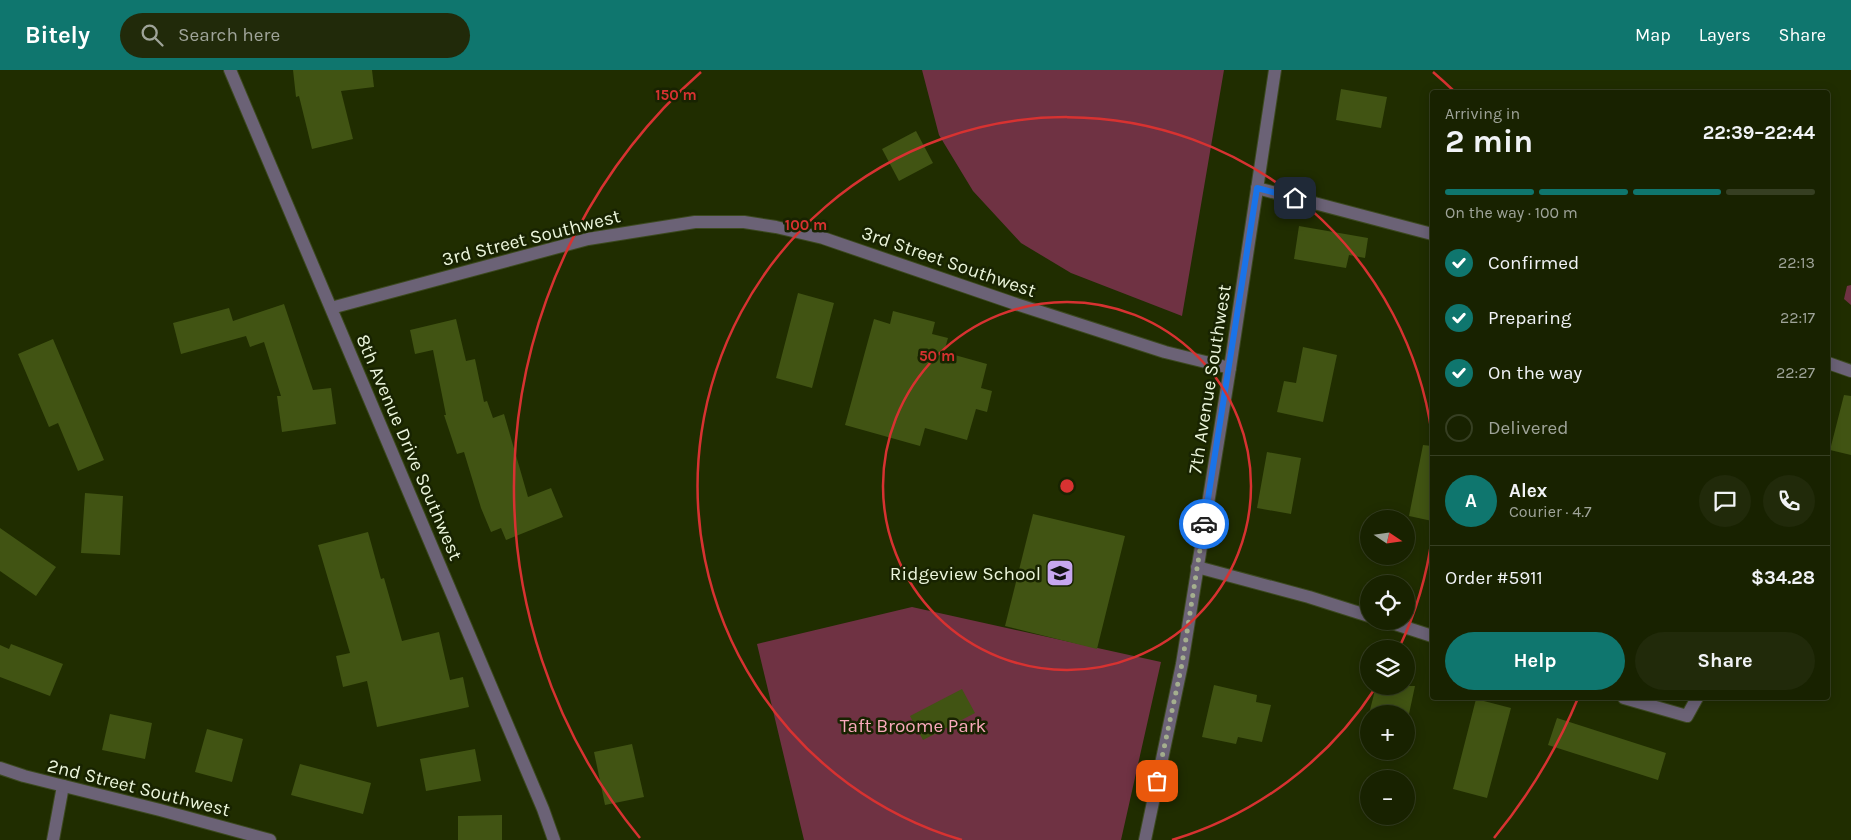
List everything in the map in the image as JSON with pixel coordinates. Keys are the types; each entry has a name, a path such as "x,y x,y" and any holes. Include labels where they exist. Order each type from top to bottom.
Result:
{"street":[{"name":"8th Avenue Drive Southwest","path":"230,70 543,809 554,840"},
{"name":"7th Avenue Southwest","path":"1145,840 1182,664 1230,368 1275,70"},
{"path":"1257,188 1430,233"},
{"name":"3rd Street Southwest","path":"331,308 588,239 695,222 744,222 823,238 1013,303 1165,352 1230,368"},
{"path":"1830,364 1851,370"},
{"path":"1197,567 1310,597 1360,613"},
{"path":"1414,630 1430,635"},
{"path":"1631,700 1687,716 1696,700"},
{"name":"2nd Street Southwest","path":"0,768 270,840"},
{"path":"53,840 63,786"}],"green space":[{"path":"922,70 1224,70 1182,316 1071,273 1021,243 973,191 939,135"},
{"path":"1851,285 1851,305 1844,299 1847,286"},
{"name":"Taft Broome Park","path":"912,607 1161,662 1121,840 804,840 757,644"}],"building":[{"path":"293,70 372,70 374,87 341,91 353,139 312,149 299,96 296,97"},
{"path":"1341,89 1387,97 1381,128 1336,120"},
{"path":"916,131 933,163 899,181 882,149"},
{"path":"1299,226 1368,238 1365,258 1349,255 1346,268 1294,259"},
{"path":"798,293 834,303 812,388 776,378"},
{"path":"284,304 313,390 331,388 336,424 282,432 277,396 281,396 264,342 250,347 246,336 181,354 173,323 229,308 233,321"},
{"path":"893,311 935,322 932,334 948,338 944,352 987,364 981,388 992,391 987,412 976,409 967,440 925,428 920,446 845,425 874,319 890,324"},
{"path":"456,319 466,361 475,359 484,402 487,401 493,418 504,414 528,497 551,488 563,517 506,540 501,528 491,532 481,508 464,452 457,454 444,415 446,415 433,350 415,354 410,330"},
{"path":"53,339 104,460 78,471 58,423 49,427 18,354"},
{"path":"1303,347 1337,355 1323,422 1277,412 1284,381 1296,383"},
{"path":"1844,395 1851,396 1851,455 1830,450"},
{"path":"1423,445 1430,446 1430,521 1415,517 1415,510 1410,510"},
{"path":"1267,452 1301,458 1291,514 1257,508"},
{"path":"85,493 123,496 120,555 81,553"},
{"path":"1033,514 1125,536 1097,649 1005,626"},
{"path":"0,528 56,567 36,596 0,571"},
{"path":"368,532 381,579 384,578 402,641 439,632 450,680 463,677 469,707 377,727 367,681 343,687 336,656 350,653 318,545"},
{"path":"11,644 63,664 50,696 0,677 0,645 9,649"},
{"path":"1214,685 1257,695 1256,702 1271,705 1262,742 1238,737 1236,744 1202,737"},
{"path":"962,689 975,713 923,740 910,716"},
{"path":"1374,695 1413,695 1411,705 1371,705"},
{"path":"1476,700 1511,708 1487,798 1453,789"},
{"path":"110,714 152,723 145,759 102,750"},
{"path":"1557,718 1666,753 1658,780 1548,745"},
{"path":"207,729 243,739 232,782 195,772"},
{"path":"632,744 644,797 605,805 594,752"},
{"path":"475,749 481,781 426,791 420,759"},
{"path":"300,764 371,783 363,814 291,795"},
{"path":"502,815 502,840 458,840 458,816"}],"way so far":[{"path":"1157,781 1182,664 1204,524"}],"place":[{"name":"Ridgeview School","path":"1060,573"}],"route":[{"path":"1204,524 1257,188 1295,198"}]}
